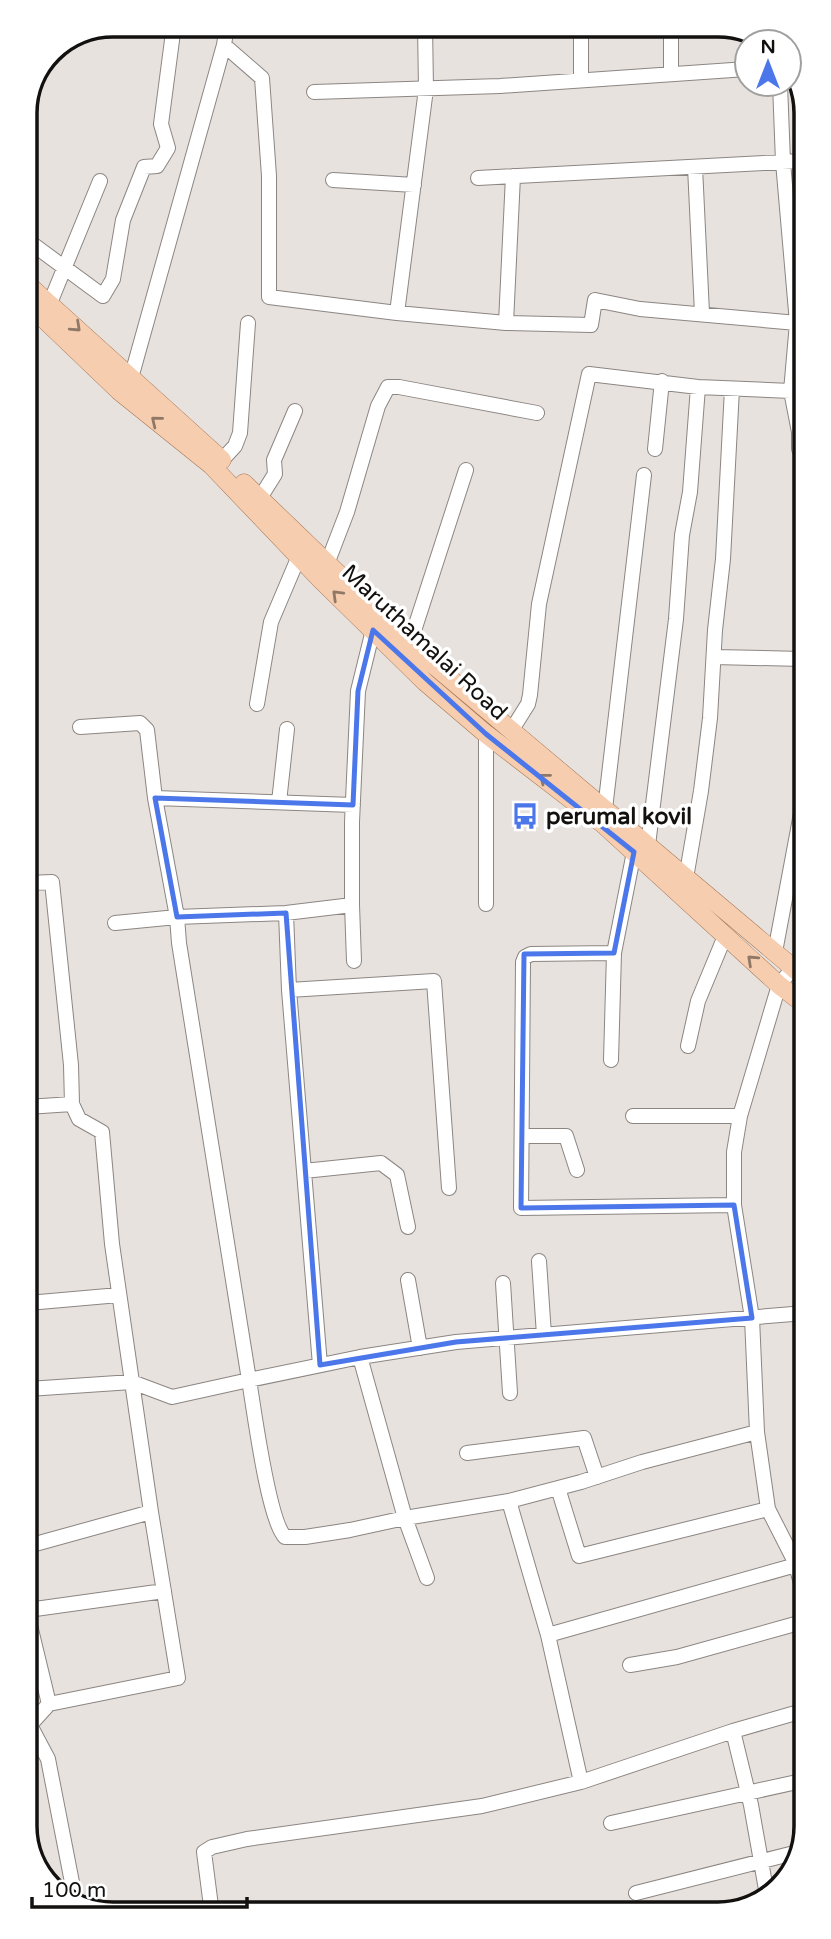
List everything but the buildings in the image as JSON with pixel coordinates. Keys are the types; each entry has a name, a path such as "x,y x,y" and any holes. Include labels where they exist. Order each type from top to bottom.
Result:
{"main road":[{"name":"Maruthamalai Road","path":"37,292 125,385 211,465 299,556 378,623 410,643 605,809 725,936 794,996"},
{"name":"Maruthamalai Road","path":"37,313 222,460 327,564 425,682 486,734 603,824 686,878 794,970"}],"street":[{"path":"37,247 103,296 113,279 123,220 144,167 157,166 168,148 161,124 172,37"},
{"path":"125,385 225,37"},
{"path":"397,313 426,89 425,37"},
{"path":"581,37 581,80"},
{"path":"671,37 671,73"},
{"path":"224,45 262,78 270,176 269,297 506,323 591,325 595,300 640,309 794,323"},
{"path":"314,92 426,89 733,70"},
{"path":"781,98 794,288"},
{"path":"478,178 794,161"},
{"path":"695,167 702,313"},
{"path":"506,323 513,176"},
{"path":"333,180 414,185"},
{"path":"50,303 100,181"},
{"path":"222,460 235,446 240,433 248,323"},
{"path":"511,731 528,704 530,695 539,604 589,374 698,387 791,391"},
{"path":"655,449 662,382"},
{"path":"794,382 791,391 794,403"},
{"path":"327,564 348,512 378,407 388,387 537,413"},
{"path":"611,1060 614,953 641,848 676,619 682,535 691,492 698,387"},
{"path":"686,878 701,791 714,657 723,559 732,389"},
{"path":"260,498 275,474 274,460 295,411"},
{"path":"410,643 466,470"},
{"path":"605,809 644,475"},
{"path":"257,704 271,622 299,556"},
{"path":"354,961 353,804 358,691 378,623"},
{"path":"714,657 794,659"},
{"path":"80,727 139,723 147,730 155,798 177,917 249,1380 272,1508 280,1532 285,1537 305,1537 509,1501 757,1432"},
{"path":"279,802 287,729"},
{"path":"486,734 486,904"},
{"path":"155,798 353,804"},
{"path":"775,953 794,851"},
{"path":"37,883 52,882 71,1065 72,1104 79,1119 102,1132 119,1295 178,1678 49,1704 37,1718"},
{"path":"115,923 177,917 286,913 352,905"},
{"path":"286,913 289,990 320,1365"},
{"path":"688,1045 698,1001 725,936"},
{"path":"614,953 531,954 525,957 522,1208 734,1205"},
{"path":"794,976 779,985 740,1116 734,1152 734,1205 751,1318 757,1432 768,1509 794,1552"},
{"path":"289,990 434,981 449,1188"},
{"path":"37,1106 72,1104"},
{"path":"633,1116 740,1116"},
{"path":"522,1136 566,1136 577,1170"},
{"path":"304,1171 381,1163 397,1175 408,1227"},
{"path":"539,1261 544,1335"},
{"path":"408,1280 420,1348"},
{"path":"503,1283 510,1393"},
{"path":"37,1302 119,1295"},
{"path":"37,1388 132,1382 172,1397 360,1357 420,1348 794,1314"},
{"path":"360,1357 405,1518 427,1578"},
{"path":"467,1453 584,1438 597,1477"},
{"path":"558,1488 579,1556 768,1509"},
{"path":"509,1501 548,1635 581,1782"},
{"path":"37,1543 151,1511"},
{"path":"548,1635 794,1560"},
{"path":"37,1609 164,1591"},
{"path":"630,1665 677,1657 794,1624"},
{"path":"37,1661 49,1704"},
{"path":"210,1902 204,1852 212,1847 247,1839 482,1806 581,1782 794,1713"},
{"path":"733,1731 766,1886"},
{"path":"37,1739 48,1759 74,1891"},
{"path":"611,1823 794,1783"},
{"path":"636,1893 789,1854"}],"highlighted area":[{"path":"373,630 486,734 634,852 614,953 524,954 521,1208 734,1205 752,1318 456,1342 320,1365 286,913 177,917 155,798 353,805 358,691"}],"place":[{"name":"perumal kovil","path":"525,816"}]}
